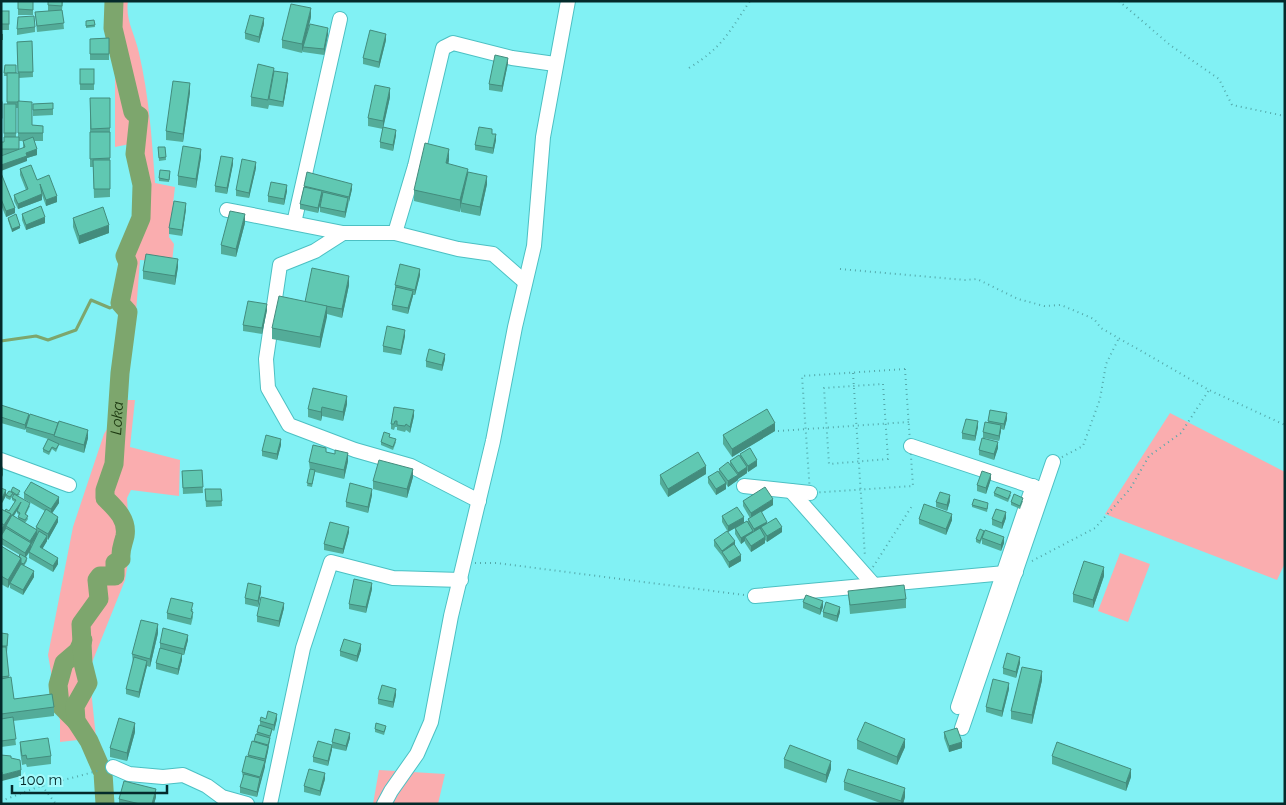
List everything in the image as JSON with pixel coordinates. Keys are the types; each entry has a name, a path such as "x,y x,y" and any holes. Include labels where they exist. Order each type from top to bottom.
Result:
{"street":[{"path":"384,804 390,791 417,754 431,722 451,616 479,501 534,246 543,137 568,1"},
{"path":"294,223 340,19"},
{"path":"394,232 415,166 443,48 453,44 512,58 555,64"},
{"path":"227,210 343,232 394,232 458,249 493,254 526,282"},
{"path":"343,232 315,251 280,265 266,359 268,388 289,425 355,450 411,466 479,501"},
{"path":"911,446 1038,488"},
{"path":"1,460 69,485"},
{"path":"962,728 1038,488 1053,462"},
{"path":"744,486 810,493"},
{"path":"791,491 870,581"},
{"path":"270,804 303,648 331,562 393,578 461,580"},
{"path":"755,596 870,581 1010,572"},
{"path":"958,708 1010,572"},
{"path":"113,768 129,774 163,777 183,776 207,786 222,797 247,804"}],"path":[{"path":"689,68 709,56 723,42 750,1"},
{"path":"1119,1 1170,45 1219,79 1232,105 1285,116"},
{"path":"840,269 965,280 977,279 1018,299 1044,306 1061,305 1094,319 1101,328 1209,390 1285,426"},
{"path":"1053,462 1083,446 1100,399 1106,364 1119,338"},
{"path":"905,369 909,422 913,486 810,493 802,376 905,369"},
{"path":"853,373 865,558"},
{"path":"883,384 885,423 888,459 829,464 824,388 883,384"},
{"path":"1010,572 1095,528 1130,489 1149,456 1181,433 1209,390"},
{"path":"778,431 909,422"},
{"path":"870,581 912,506"},
{"path":"465,563 497,563 755,596"},
{"path":"1,801 88,772"},
{"path":"42,786 56,804"}],"shaded area":[{"path":"108,1 128,1 129,21 139,53 148,101 155,183 175,187 169,237 174,244 172,262 140,260 136,312 115,311 118,267 131,244 132,224 140,188 130,144 115,147 115,41 109,19"},
{"path":"119,400 135,400 130,447 180,460 179,496 131,490 127,498 130,551 125,580 89,670 96,738 60,742 60,721 48,655 73,527 104,434 117,413"},
{"path":"1170,413 1285,472 1285,563 1277,580 1105,514"},
{"path":"1120,553 1150,564 1128,622 1098,611"},
{"path":"379,770 445,774 438,804 373,804"}],"building":[{"path":"18,1 33,1 33,10 18,9"},
{"path":"48,1 62,1 62,6 48,5"},
{"path":"291,4 311,8 302,44 282,40"},
{"path":"62,10 64,23 37,26 35,12"},
{"path":"1,11 9,11 9,24 1,24"},
{"path":"250,15 264,18 259,37 245,33"},
{"path":"34,16 35,27 17,29 18,17"},
{"path":"94,20 95,25 86,26 86,21"},
{"path":"310,24 328,28 324,49 303,47"},
{"path":"370,30 386,34 379,62 363,58"},
{"path":"109,38 109,54 90,54 90,39"},
{"path":"32,41 33,72 18,72 17,42"},
{"path":"495,55 508,58 502,86 489,84"},
{"path":"258,64 274,68 268,100 251,97"},
{"path":"5,65 16,65 16,73 4,73"},
{"path":"80,69 94,69 94,84 80,84"},
{"path":"274,71 288,73 283,102 269,99"},
{"path":"7,73 19,73 18,102 7,102"},
{"path":"173,81 190,83 183,134 166,131"},
{"path":"375,85 390,88 383,121 368,118"},
{"path":"90,98 110,98 110,128 91,129"},
{"path":"18,101 32,102 32,125 43,126 43,133 18,133"},
{"path":"2,102 2,118 1,118"},
{"path":"53,103 53,109 33,110 33,104"},
{"path":"4,104 16,104 16,133 4,133"},
{"path":"383,127 396,130 393,145 380,142"},
{"path":"479,127 492,129 492,134 496,134 493,148 475,145"},
{"path":"90,132 110,132 110,158 90,159"},
{"path":"4,137 19,137 19,149 1,149 1,142 4,142"},
{"path":"33,137 37,149 26,153 27,156 1,165 1,156 25,147 23,141"},
{"path":"425,143 449,149 446,163 468,169 460,200 414,190"},
{"path":"183,146 201,149 196,179 178,176"},
{"path":"158,147 165,147 166,157 159,158"},
{"path":"221,156 233,158 227,188 215,186"},
{"path":"242,159 256,162 249,193 236,190"},
{"path":"93,160 110,160 110,189 94,189"},
{"path":"31,165 37,180 49,175 57,196 46,200 40,184 42,194 18,204 14,195 28,189 20,169"},
{"path":"160,170 170,171 169,180 159,178"},
{"path":"307,172 352,184 349,197 304,186"},
{"path":"468,172 487,176 480,207 461,203"},
{"path":"1,173 15,208 6,211 1,199"},
{"path":"271,182 287,185 284,199 268,196"},
{"path":"304,187 322,191 318,208 300,204"},
{"path":"323,192 348,198 345,212 320,207"},
{"path":"174,201 186,203 182,230 169,228"},
{"path":"41,206 45,217 26,225 22,214"},
{"path":"103,207 109,225 79,236 73,218"},
{"path":"230,211 245,214 236,249 221,245"},
{"path":"16,214 20,226 12,229 8,218"},
{"path":"146,254 178,259 175,276 143,271"},
{"path":"400,264 420,269 415,290 395,285"},
{"path":"312,268 349,276 342,309 305,302"},
{"path":"396,287 413,291 408,308 392,305"},
{"path":"279,296 327,306 320,337 272,328"},
{"path":"248,301 267,304 262,328 243,325"},
{"path":"387,326 405,330 401,350 383,346"},
{"path":"429,349 445,354 442,365 426,361"},
{"path":"313,388 347,396 343,412 322,407 321,412 308,409"},
{"path":"1,405 29,414 25,425 1,417"},
{"path":"394,407 414,410 410,427 406,424 405,426 397,425 397,421 391,424"},
{"path":"767,409 775,423 732,449 723,435"},
{"path":"990,410 1007,413 1004,424 988,421"},
{"path":"30,414 58,423 54,435 26,427"},
{"path":"966,419 978,421 975,436 962,433"},
{"path":"59,421 88,430 84,445 54,436"},
{"path":"985,422 1001,425 999,436 983,432"},
{"path":"384,432 390,434 389,437 396,439 393,447 381,442"},
{"path":"266,435 281,439 277,454 262,451"},
{"path":"982,438 998,442 994,454 979,450"},
{"path":"48,439 59,444 56,449 52,447 49,452 43,449"},
{"path":"313,445 326,448 326,452 335,454 335,450 348,453 344,470 309,462"},
{"path":"750,448 757,460 748,466 740,454"},
{"path":"698,452 706,466 668,489 660,475"},
{"path":"739,455 747,467 738,473 730,461"},
{"path":"379,460 413,469 407,489 373,481"},
{"path":"728,462 738,475 728,481 719,469"},
{"path":"310,469 315,470 312,484 307,483"},
{"path":"202,470 203,487 183,488 182,471"},
{"path":"718,471 726,483 716,489 708,477"},
{"path":"982,471 991,474 986,488 977,485"},
{"path":"31,482 59,497 51,509 24,493"},
{"path":"350,483 372,489 368,507 346,502"},
{"path":"13,487 20,491 17,495 11,491"},
{"path":"765,487 773,499 751,513 743,501"},
{"path":"997,487 1011,492 1008,499 994,493"},
{"path":"1,488 6,490 1,500"},
{"path":"205,489 221,489 222,501 206,501"},
{"path":"9,491 13,493 10,497 6,495"},
{"path":"940,492 950,495 947,505 936,502"},
{"path":"14,494 30,503 25,514 28,516 25,520 18,517 20,513 17,511 21,502 11,517 11,514 5,511 6,509 9,511 16,500 12,498"},
{"path":"1014,494 1023,498 1020,506 1011,502"},
{"path":"974,499 988,503 987,509 972,505"},
{"path":"924,504 952,514 946,529 919,519"},
{"path":"737,507 744,517 728,526 722,516"},
{"path":"1,509 11,514 4,525 1,523"},
{"path":"46,509 58,517 48,534 36,527"},
{"path":"996,509 1006,512 1002,523 992,519"},
{"path":"761,511 767,522 754,529 748,519"},
{"path":"12,515 37,530 30,541 6,526"},
{"path":"776,518 782,527 767,536 761,527"},
{"path":"747,521 753,531 741,538 735,528"},
{"path":"330,522 349,527 343,549 324,544"},
{"path":"6,528 31,543 25,553 1,538"},
{"path":"760,528 765,537 751,546 745,537"},
{"path":"980,529 984,531 980,541 976,539"},
{"path":"985,530 1004,537 1001,545 982,538"},
{"path":"39,531 47,536 40,547 58,558 53,566 29,552"},
{"path":"727,531 735,541 722,551 714,540"},
{"path":"734,544 741,555 729,562 722,552"},
{"path":"1,546 21,558 8,580 1,576"},
{"path":"20,554 27,558 24,564 21,563"},
{"path":"1084,561 1104,567 1093,600 1073,594"},
{"path":"21,564 34,571 23,590 10,583"},
{"path":"354,579 372,583 366,607 349,604"},
{"path":"248,583 261,586 258,601 245,598"},
{"path":"904,585 906,599 850,605 848,591"},
{"path":"806,595 823,601 820,609 803,602"},
{"path":"261,597 284,603 279,621 257,616"},
{"path":"171,598 193,603 191,619 167,613"},
{"path":"826,602 840,607 837,616 823,612"},
{"path":"141,620 158,624 150,659 132,654"},
{"path":"163,628 188,635 184,649 160,643"},
{"path":"1,633 8,634 7,646 1,646"},
{"path":"344,639 361,644 357,656 340,651"},
{"path":"1,647 6,647 9,676 1,677"},
{"path":"160,648 182,654 178,669 156,663"},
{"path":"1007,653 1020,657 1016,672 1003,668"},
{"path":"134,657 147,661 139,692 126,689"},
{"path":"1022,667 1042,671 1032,715 1011,711"},
{"path":"11,677 14,699 52,694 54,707 1,714 1,679"},
{"path":"993,679 1009,683 1002,711 986,707"},
{"path":"382,685 396,689 393,702 378,699"},
{"path":"268,711 277,714 274,725 260,721 261,717 266,719"},
{"path":"13,717 16,739 1,741 1,719"},
{"path":"119,718 135,723 127,753 110,748"},
{"path":"865,722 905,739 897,757 857,740"},
{"path":"376,723 386,726 384,732 375,729"},
{"path":"259,725 272,729 270,736 257,732"},
{"path":"957,728 962,742 949,746 944,732"},
{"path":"335,729 350,733 346,746 332,742"},
{"path":"256,734 270,738 268,745 254,741"},
{"path":"48,738 51,756 27,759 26,755 22,756 20,742"},
{"path":"252,741 268,746 265,759 248,755"},
{"path":"318,741 332,745 328,761 313,757"},
{"path":"1057,742 1131,769 1126,783 1052,756"},
{"path":"790,745 831,761 826,775 784,759"},
{"path":"1,755 11,756 11,758 20,760 21,770 2,775"},
{"path":"246,756 265,761 260,777 242,772"},
{"path":"309,769 325,773 320,791 304,786"},
{"path":"848,769 905,788 901,801 844,782"},
{"path":"244,774 260,778 257,792 240,787"},
{"path":"124,781 156,789 152,804 140,804 119,799"}],"waterway":[{"name":"Loka","path":"105,804 103,773 89,741 76,721 75,706 88,683 83,663 81,624 99,599 97,580 100,576 115,576 115,563 121,559 121,550 125,536 123,519 105,498 105,490 114,464 120,373 128,312 120,303 128,263 125,256 141,218 142,185 135,154 139,116 133,112 113,28 114,1"},
{"path":"1,341 36,336 48,340 76,330 91,300 110,308 120,303"},
{"path":"76,721 60,705 58,685 64,663 78,651 83,640"}]}
